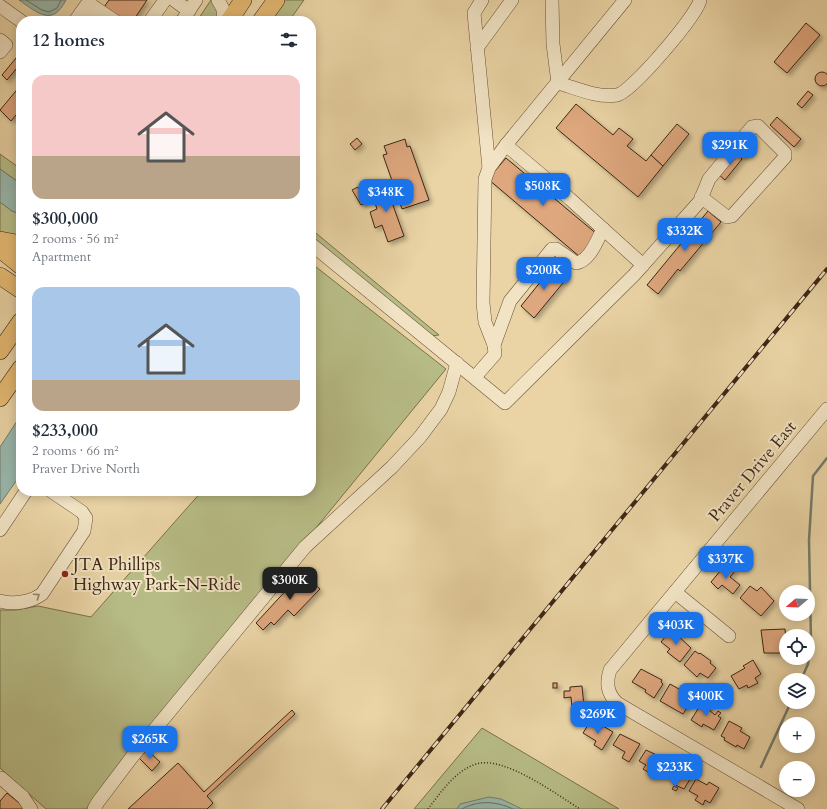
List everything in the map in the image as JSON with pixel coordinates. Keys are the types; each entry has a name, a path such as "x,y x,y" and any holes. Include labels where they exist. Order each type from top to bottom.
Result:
{"main road":[{"path":"232,16 243,0"},
{"path":"265,16 276,0"},
{"path":"0,240 16,243"},
{"path":"0,249 16,262"},
{"path":"0,276 16,287"},
{"path":"0,351 16,328"},
{"path":"0,398 16,375"}],"street":[{"path":"155,16 172,0 189,11"},
{"path":"218,0 223,9 224,16"},
{"path":"482,0 474,12 489,168"},
{"path":"477,48 512,0"},
{"path":"552,0 553,44 558,83"},
{"path":"475,377 495,354 494,345 485,322 483,303 485,179 489,168 506,145 626,0"},
{"path":"558,83 601,95 619,95 632,86 687,23 699,6 700,0"},
{"path":"0,6 16,18"},
{"path":"84,9 102,16"},
{"path":"316,248 505,403 643,265 700,201 701,197 709,179 752,127 758,126 785,153 785,157 732,216 727,217 701,197"},
{"path":"506,145 643,265"},
{"path":"494,345 510,301 552,249 556,249 576,263 580,262 586,259 603,229"},
{"path":"94,809 132,757 305,547 392,467 420,437 441,409 457,363"},
{"name":"Praver Drive East","path":"798,809 617,703 611,697 607,688 607,679 610,670 827,409"},
{"path":"0,530 23,496"},
{"path":"0,601 6,603 25,601 35,599 42,594 84,531 86,518 82,512 58,496"},
{"path":"675,592 729,636"},
{"path":"0,778 23,797 31,809"}],"path":[{"path":"428,809 450,782 463,770 476,764 487,762 505,766 537,782 580,809"}],"green space":[{"path":"211,0 215,0 219,14 218,16 200,16"},
{"path":"284,0 304,0 293,16 273,16"},
{"path":"0,154 16,165 16,180 0,169"},
{"path":"0,202 16,212 16,240 0,236"},
{"path":"316,233 439,335 430,336 316,241"},
{"path":"316,267 446,369 86,809 46,809 0,768 0,610 16,610 38,606 91,617 198,496 316,496"},
{"path":"482,728 619,809 414,809"}],"water":[{"path":"19,0 66,0 61,8 55,13 44,15"},
{"path":"0,169 16,180 16,212 0,202"},
{"path":"16,423 16,481 0,504 0,447"},
{"path":"489,797 501,799 522,809 457,809 460,804"}],"building":[{"path":"109,0 147,0 136,16 111,16 102,10"},
{"path":"806,23 820,35 787,73 774,62"},
{"path":"16,58 16,69 7,80 2,75"},
{"path":"822,72 827,74 827,84 822,86 817,84 815,79 817,74"},
{"path":"16,91 16,115 11,121 0,110"},
{"path":"808,91 813,95 802,108 797,104"},
{"path":"576,104 613,135 619,128 633,139 627,146 646,161 651,155 663,166 638,197 556,128"},
{"path":"777,117 801,139 794,147 770,125"},
{"path":"677,124 689,134 663,166 651,155"},
{"path":"750,137 754,141 746,151 747,152 743,158 737,152"},
{"path":"357,138 362,144 355,150 350,144"},
{"path":"405,139 407,147 410,146 429,200 402,209 383,155 387,154 384,146"},
{"path":"735,153 742,159 725,180 718,174"},
{"path":"506,158 598,235 580,257 488,179"},
{"path":"385,183 404,236 388,242 382,225 375,228 370,212 377,209 370,188"},
{"path":"358,187 362,194 364,192 366,195 364,196 367,202 361,205 352,190"},
{"path":"708,211 721,222 680,271 678,269 658,294 647,285"},
{"path":"554,265 568,277 534,318 521,306"},
{"path":"726,564 735,571 730,577 740,585 733,594 722,585 718,589 711,582"},
{"path":"302,573 320,589 294,616 288,610 274,625 271,622 263,630 256,623"},
{"path":"750,586 757,591 761,587 774,601 761,616 740,598"},
{"path":"779,629 779,653 764,653 761,630"},
{"path":"670,631 676,636 677,635 691,648 680,662 667,652 670,649 661,642"},
{"path":"695,651 711,661 710,663 716,668 708,678 700,673 697,677 684,665"},
{"path":"753,660 761,674 755,678 758,683 748,688 747,685 739,689 731,676 745,668 743,666"},
{"path":"641,669 662,680 661,682 663,684 654,698 645,692 646,690 632,682"},
{"path":"553,683 557,683 557,688 553,688"},
{"path":"670,684 686,693 684,696 691,701 683,714 660,701"},
{"path":"582,686 584,707 572,708 571,697 564,698 564,691 570,691 570,687"},
{"path":"703,701 711,706 709,710 715,715 718,711 721,713 718,716 721,718 714,730 703,724 702,727 691,720"},
{"path":"292,710 295,714 207,796 213,803 207,809 128,809 178,763 204,792"},
{"path":"729,721 742,728 740,731 750,737 744,749 737,745 736,747 724,740 725,738 721,736"},
{"path":"592,724 601,729 603,726 613,732 602,750 594,745 596,741 583,733 588,725"},
{"path":"620,734 640,744 629,762 622,758 625,752 613,745"},
{"path":"147,750 160,762 152,771 139,758"},
{"path":"646,750 665,759 658,772 654,770 651,774 643,769 646,765 639,761"},
{"path":"672,764 693,774 684,789 673,784 675,781 665,775"},
{"path":"696,779 707,785 709,782 719,788 710,803 705,800 703,805 695,800 698,796 689,791"},
{"path":"674,786 678,788 676,791 672,789"},
{"path":"7,793 24,807 23,809 0,809 0,801"}],"waterway":[{"path":"804,673 808,664 811,641 809,540 813,476 827,458"},
{"path":"761,767 788,709"}],"railway":[{"path":"382,809 827,269"}],"place":[{"name":"JTA Phillips Highway Park-N-Ride","path":"65,574"}]}
